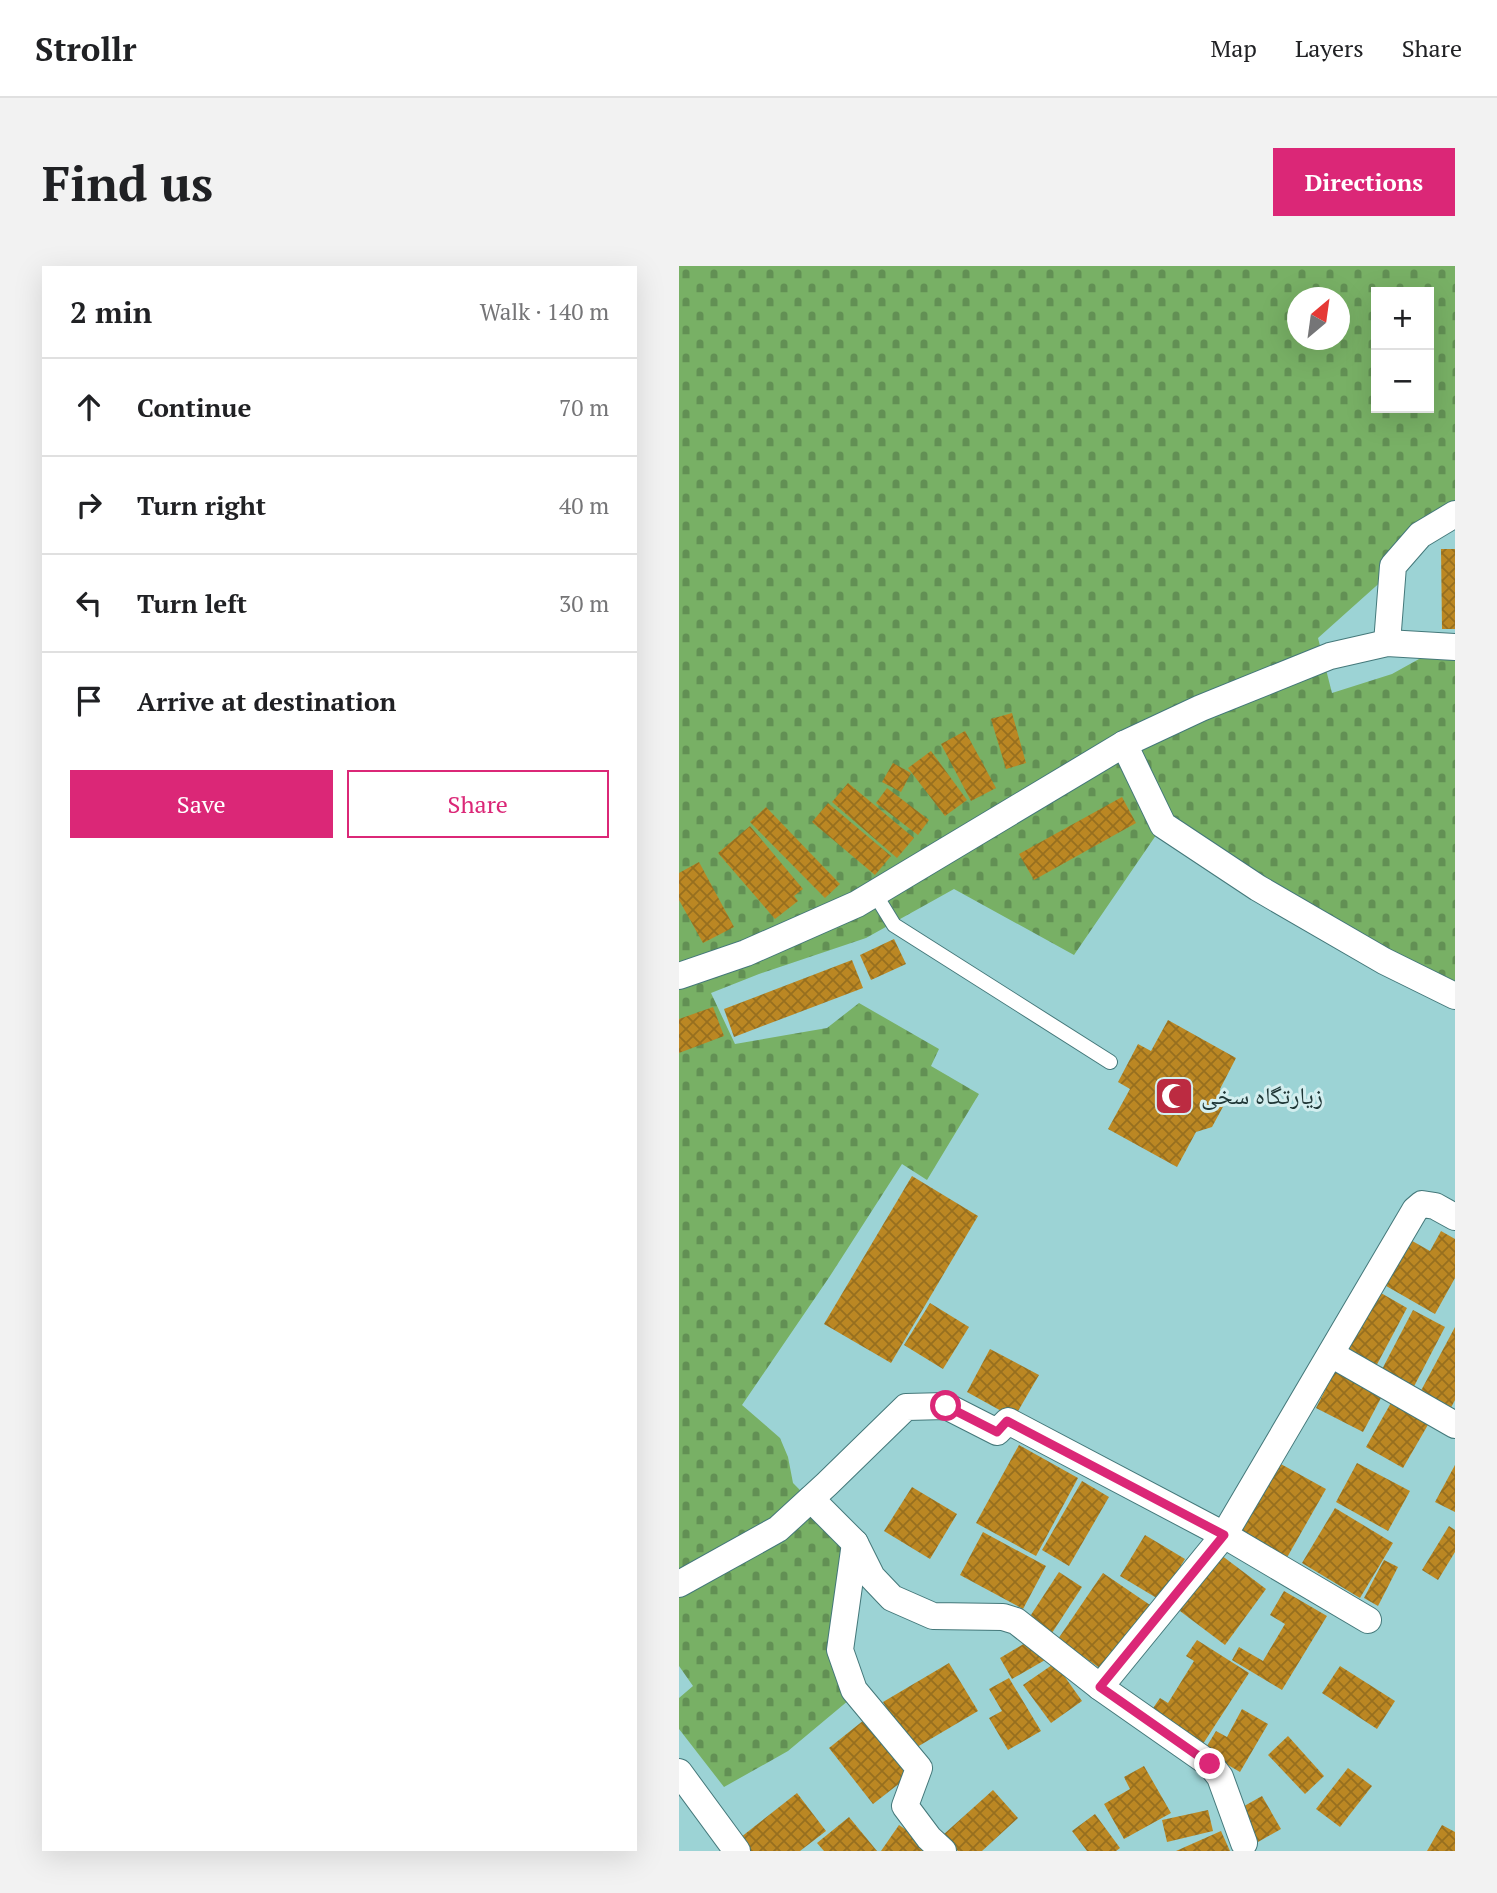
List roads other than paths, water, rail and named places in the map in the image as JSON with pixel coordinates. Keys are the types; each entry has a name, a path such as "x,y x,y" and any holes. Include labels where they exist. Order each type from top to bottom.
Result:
{"street":[{"path":"1387,643 1393,566 1420,535 1455,514"},
{"path":"679,976 746,953 857,904 1124,744 1201,708 1330,656 1387,643 1455,647"},
{"path":"1124,744 1163,825 1258,888 1384,961 1455,996"},
{"path":"1100,1687 1224,1535 1415,1210 1422,1204 1435,1206 1455,1217"},
{"path":"1331,1354 1455,1425"},
{"path":"679,1584 778,1529 905,1407 946,1406 997,1432 1007,1421 1224,1535 1368,1620"},
{"path":"811,1499 855,1543 872,1577 892,1598 933,1616 1003,1616 1016,1621 1100,1687 1210,1764 1220,1777 1244,1843"},
{"path":"855,1543 840,1650 854,1690 919,1768 905,1806 929,1838 943,1851"},
{"path":"679,1772 737,1851"}],"lane":[{"path":"875,894 894,925 1110,1062"}],"place":[{"name":"زیارتگاه سخی","path":"1174,1096"}]}
